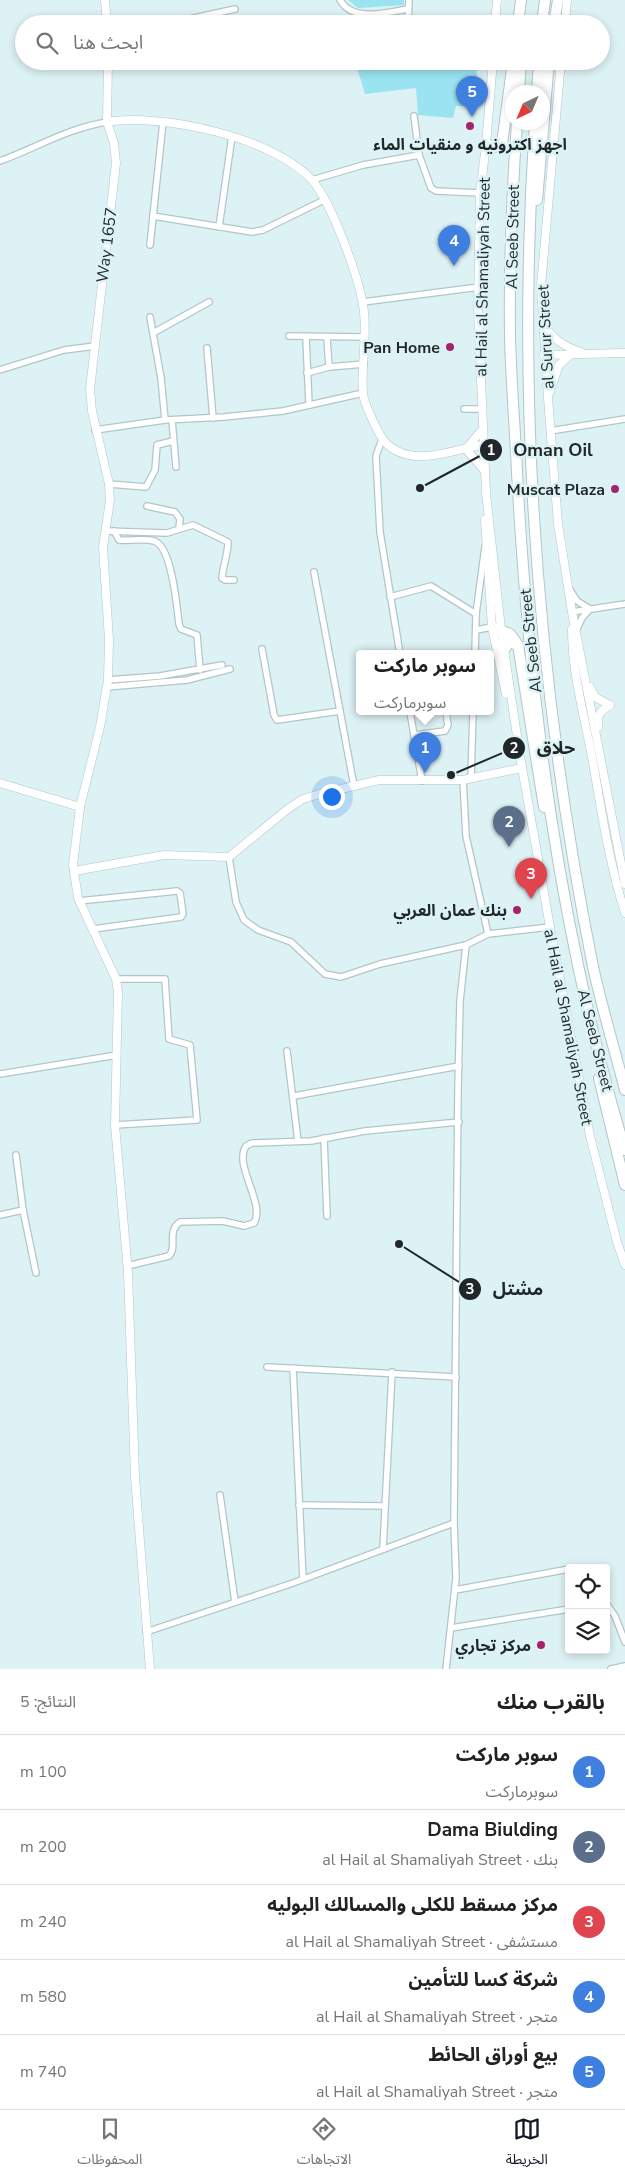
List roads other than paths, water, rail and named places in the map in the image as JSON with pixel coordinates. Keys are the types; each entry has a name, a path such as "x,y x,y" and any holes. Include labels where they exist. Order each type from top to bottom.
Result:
{"highway":[{"path":"519,15 521,0"},
{"path":"525,15 526,0"},
{"path":"543,15 545,0"},
{"path":"556,15 558,0"},
{"path":"486,145 497,147 502,144 512,70"},
{"path":"519,85 520,70"},
{"path":"537,85 538,70"},
{"path":"529,260 532,251 548,70"},
{"name":"Al Seeb Street","path":"517,130 510,336 522,564 529,646 558,869 578,972 625,1150"},
{"name":"Al Seeb Street","path":"535,130 527,335 535,554 542,642 563,803 593,964 625,1090"},
{"path":"497,628 510,634 518,645 525,699 551,850 558,869"},
{"path":"504,650 509,642 518,645"},
{"path":"578,972 596,1070 625,1185"},
{"path":"618,1064 625,1080"}],"street":[{"path":"105,0 106,15"},
{"path":"340,0 351,12 361,14 408,10"},
{"path":"408,15 409,0"},
{"path":"496,15 497,0"},
{"path":"566,15 568,0"},
{"path":"208,15 236,9"},
{"name":"Way 1657","path":"108,70 106,122 114,143 116,163 90,389 95,430 109,484 109,514 103,547 109,640 108,684 92,764 80,807 74,871 80,901 116,979"},
{"name":"al Hail al Shamaliyah Street","path":"492,70 480,193 478,287 483,469 497,628 504,650 520,756 550,927 590,1136 617,1242 625,1265"},
{"name":"al Surur Street","path":"560,70 541,286 544,355 558,524 572,612 610,805 625,913"},
{"path":"414,116 419,155 428,182 436,191 480,193"},
{"path":"0,161 86,125 139,118 232,136 273,152 312,180 324,200 347,253 363,302 364,364 362,393 382,439 390,447 410,456 483,448"},
{"path":"150,245 163,122"},
{"path":"219,227 232,136"},
{"path":"312,180 363,165 419,155"},
{"path":"154,216 252,232 263,230 324,200"},
{"path":"363,302 478,287"},
{"path":"153,333 210,302"},
{"path":"150,317 176,467"},
{"path":"543,322 552,337 561,344 587,354"},
{"path":"289,336 306,338 364,337"},
{"path":"306,338 309,405"},
{"path":"327,338 329,368"},
{"path":"0,370 64,350 95,346"},
{"path":"207,348 213,418"},
{"path":"544,355 625,353"},
{"path":"548,398 555,372 570,354"},
{"path":"307,373 329,368 364,364"},
{"path":"95,430 169,420 252,415 362,393"},
{"path":"464,410 482,409"},
{"path":"550,430 625,419"},
{"path":"466,449 482,430"},
{"path":"382,439 378,446 376,465 380,532 399,650"},
{"path":"109,484 146,487 155,470 157,446 173,441"},
{"path":"466,449 483,469"},
{"name":"al Hail al Shamaliyah Street","path":"486,493 488,570 512,730 520,756"},
{"path":"147,506 176,512 180,519 179,528"},
{"path":"105,531 167,533 179,528 193,526 228,542 228,556 222,568 222,578 234,580"},
{"path":"114,531 119,540 154,541 160,544 165,553 174,586 181,630 197,635 200,670"},
{"path":"476,650 476,614 486,543"},
{"path":"314,572 354,786"},
{"path":"390,597 431,586 476,614"},
{"path":"568,586 577,601 590,609"},
{"path":"572,612 625,604"},
{"path":"576,631 582,618 590,609"},
{"name":"al Surur Street","path":"572,612 575,664 625,884"},
{"path":"476,630 497,628"},
{"path":"262,649 274,716 277,720 340,711"},
{"path":"108,684 222,665"},
{"path":"108,684 187,680 230,669"},
{"path":"585,675 595,697 610,704 601,710 598,725 612,797 610,805"},
{"path":"411,715 422,781"},
{"path":"414,735 445,731 448,725 446,715"},
{"path":"473,715 467,779 466,836 488,934"},
{"path":"74,871 164,855 229,857 264,827 303,799 379,780 467,779 522,768"},
{"path":"0,783 80,807"},
{"path":"229,857 234,895 244,920 258,930 292,942 326,974 341,977 380,964 466,945 488,934 550,927"},
{"path":"80,901 180,892 184,914 181,917 93,929"},
{"path":"446,1669 455,1590 454,1523 460,1002 466,945"},
{"path":"115,1125 197,1120 190,1045 169,1039 165,978 116,979 118,992 115,1125 127,1266 135,1477 150,1669"},
{"path":"287,1051 298,1141"},
{"path":"0,1074 117,1055"},
{"path":"294,1096 459,1066"},
{"path":"127,1266 163,1259 172,1254 172,1232 180,1222 223,1221 244,1226 254,1223 256,1213 242,1156 243,1150 252,1143 298,1141 365,1131 459,1122"},
{"path":"324,1138 328,1216"},
{"path":"16,1155 23,1210 36,1273"},
{"path":"0,1215 23,1210"},
{"path":"267,1367 392,1372 456,1377"},
{"path":"293,1368 302,1579"},
{"path":"383,1549 392,1372"},
{"path":"220,1495 235,1602"},
{"path":"299,1505 385,1506"},
{"path":"146,1632 302,1579 454,1523"},
{"path":"455,1590 565,1570"},
{"path":"610,1609 615,1616 625,1642"},
{"path":"451,1628 565,1610"},
{"path":"611,1669 625,1666"}],"place":[{"name":"بيع أوراق الحائط","path":"472,117"},
{"name":"اجهز اكترونيه و منقيات الماء","path":"470,126"},
{"name":"شركة كسا للتأمين","path":"454,266"},
{"name":"Pan Home","path":"450,347"},
{"name":"Oman Oil","path":"420,488"},
{"name":"Muscat Plaza","path":"615,489"},
{"name":"سوبر ماركت","path":"425,773"},
{"name":"حلاق","path":"451,775"},
{"name":"Dama Biulding","path":"509,847"},
{"name":"مركز مسقط للكلى والمسالك البوليه","path":"531,899"},
{"name":"بنك عمان العربي","path":"517,910"},
{"name":"مشتل","path":"399,1244"},
{"name":"مركز تجاري","path":"541,1645"}]}
